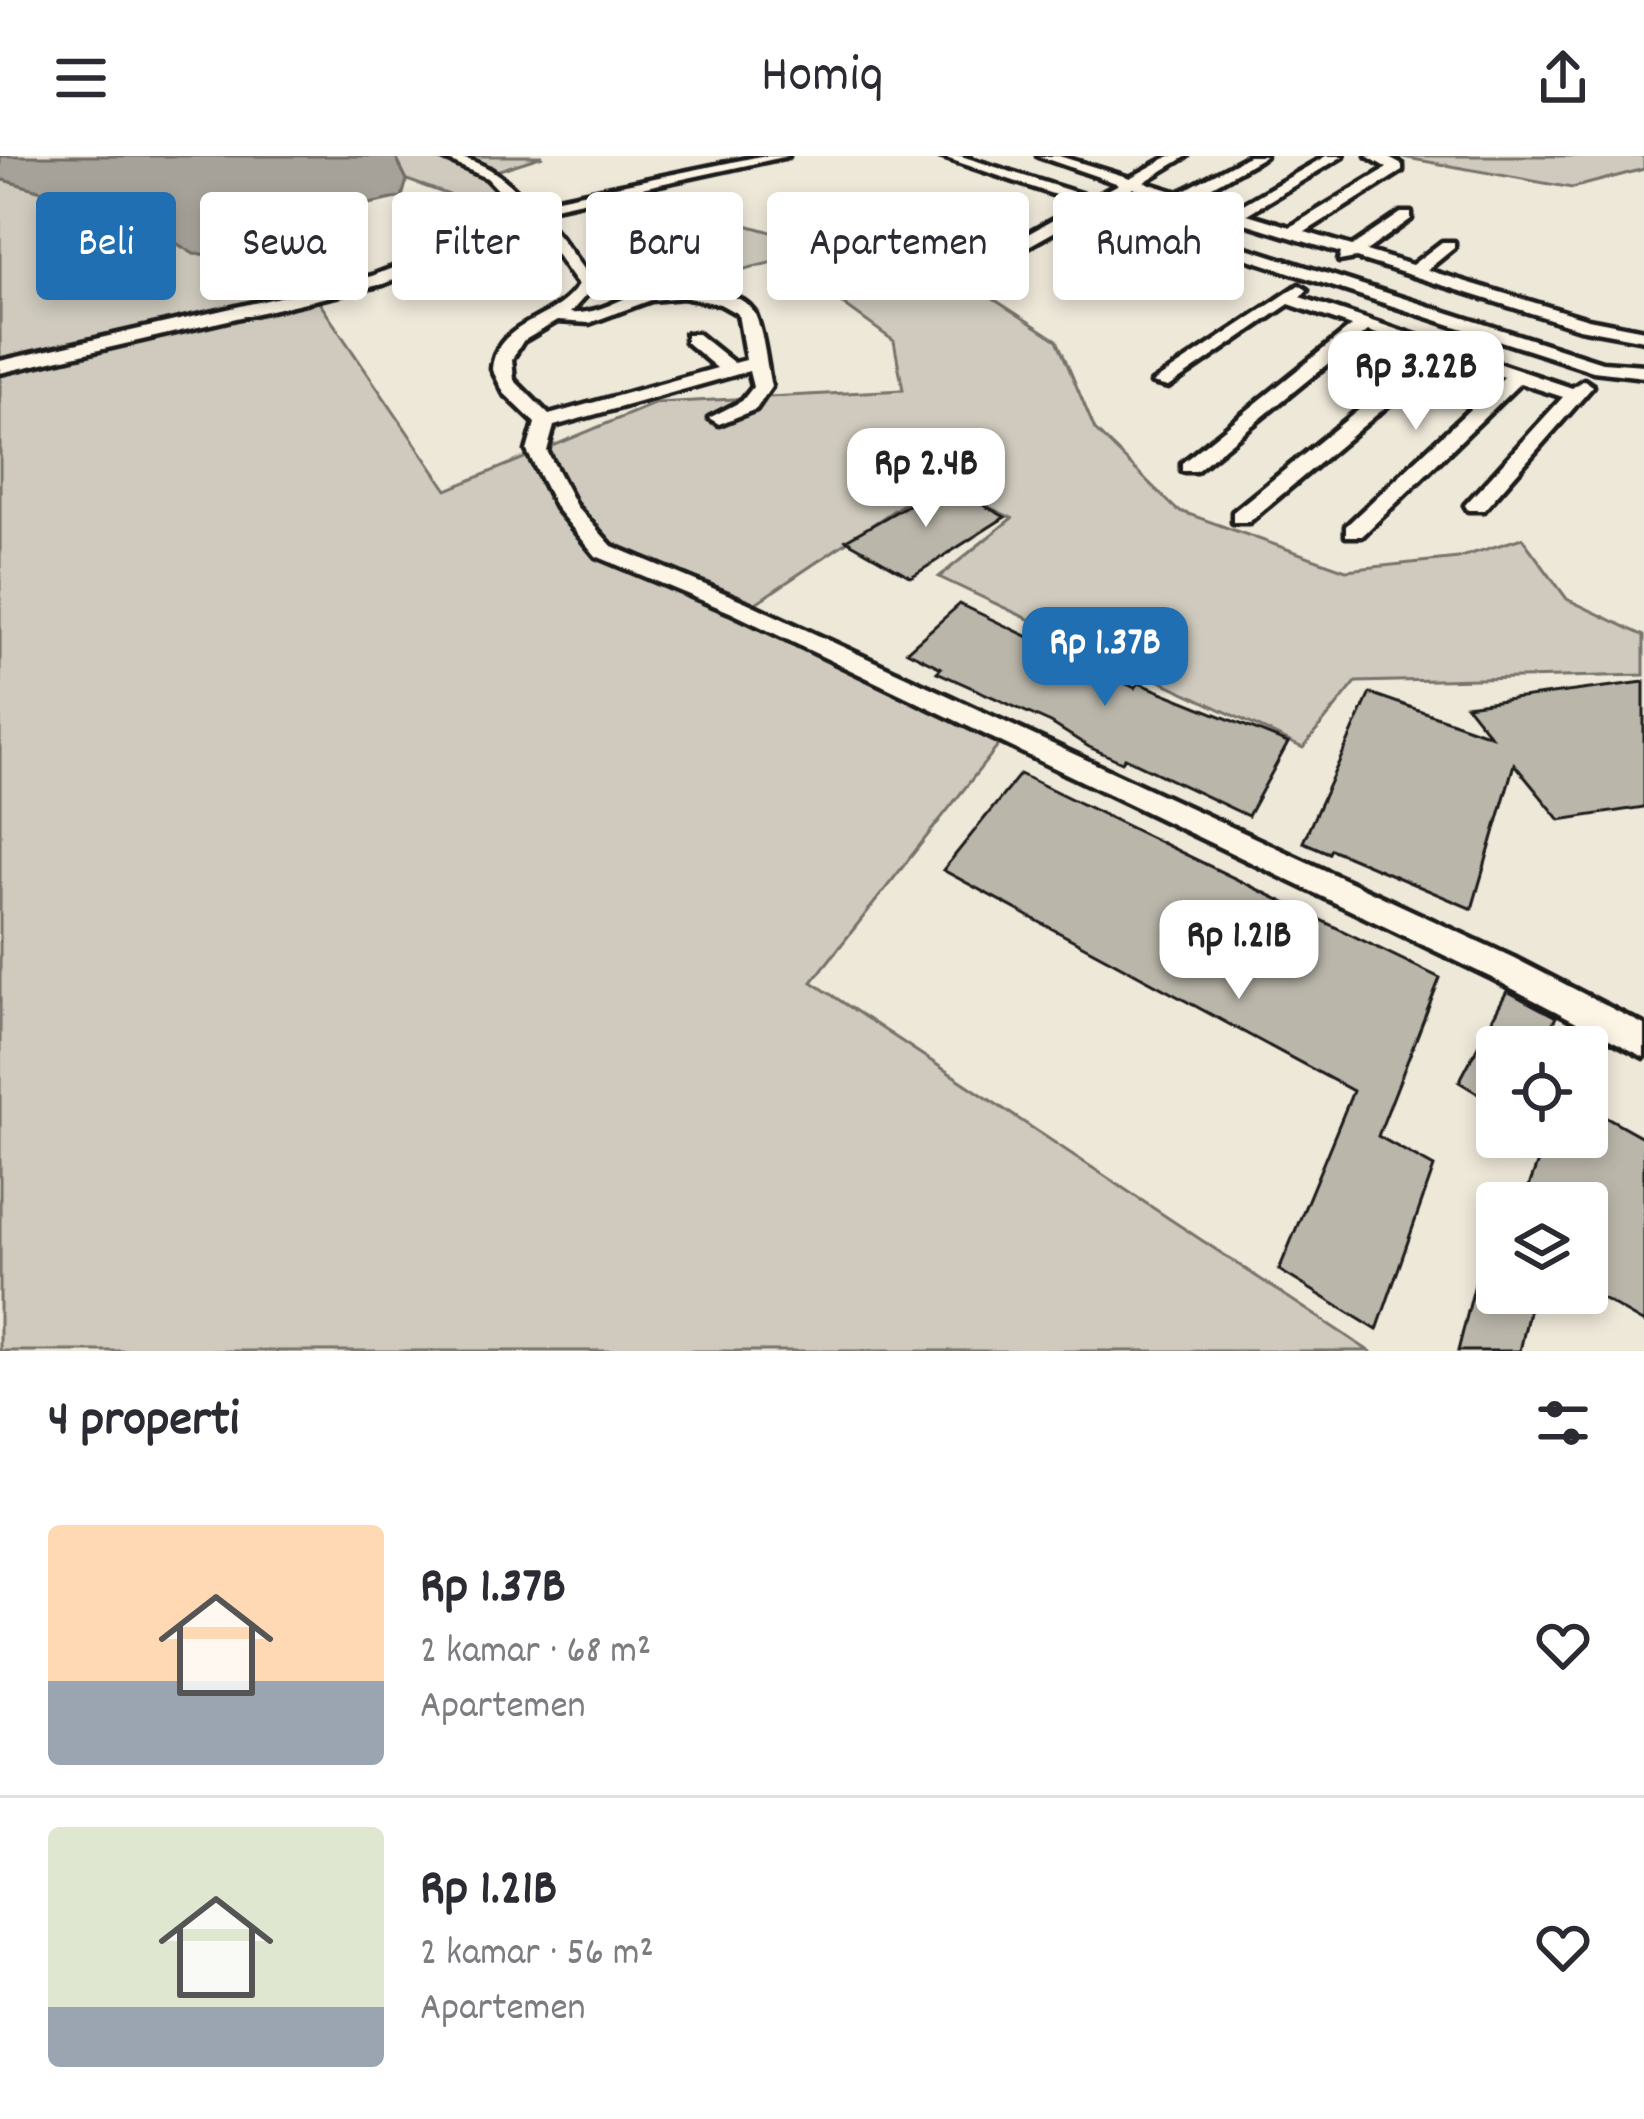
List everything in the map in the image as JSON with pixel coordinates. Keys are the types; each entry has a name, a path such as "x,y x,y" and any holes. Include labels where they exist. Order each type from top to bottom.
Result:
{"street":[{"path":"445,156 491,174 508,192"},
{"path":"471,165 496,156"},
{"path":"562,206 781,156"},
{"path":"947,156 1064,192"},
{"path":"1046,156 1162,192"},
{"path":"1082,167 1105,156"},
{"path":"1111,192 1180,156"},
{"path":"1192,192 1258,156"},
{"path":"1244,210 1336,156"},
{"path":"1292,233 1397,168 1374,156"},
{"path":"1161,383 1406,216"},
{"path":"1244,218 1637,334"},
{"path":"1415,271 1448,245"},
{"path":"1244,251 1600,367 1644,371"},
{"path":"545,422 509,389 500,371 502,355 513,340 536,320 556,314 581,297 587,285 562,255"},
{"path":"0,367 392,273"},
{"path":"556,314 570,322 584,320 647,295 718,299 746,313 762,387 754,399 719,418"},
{"path":"1288,298 1575,395"},
{"path":"1189,467 1365,324"},
{"path":"1476,506 1600,367 1637,334"},
{"path":"692,338 728,368"},
{"path":"1241,517 1443,350"},
{"path":"545,422 756,363"},
{"path":"1354,532 1517,375"},
{"path":"545,422 537,451 567,508 604,551 737,607 1502,968 1644,1042"}],"shaded area":[{"path":"0,156 395,156 407,180 403,192 392,192 392,199 368,204 368,192 200,192 200,254 194,254 176,243 176,192 46,192 0,179"},
{"path":"395,156 543,156 496,171 515,192 441,192 407,180"},
{"path":"1396,156 1644,156 1644,169 1572,188"},
{"path":"0,179 46,192 36,192 36,300 176,300 176,243 200,254 200,300 317,300 447,490 656,403 903,390 894,341 837,300 995,300 1057,340 1095,430 1177,510 1346,570 1458,558 1522,538 1567,599 1644,636 1644,675 1356,682 1303,748 939,577 1012,518 936,482 741,613 1002,741 812,982 1369,1351 0,1351"},
{"path":"743,224 767,231 767,264 743,269"}],"building":[{"path":"945,484 1005,517 911,577 846,540"},
{"path":"960,604 1135,688 1139,683 1288,743 1248,816 1125,758 1122,762 1089,747 1051,723 937,672 941,668 907,651"},
{"path":"1644,682 1644,807 1560,820 1514,764 1472,909 1331,849 1329,853 1303,842 1370,693 1490,735 1466,705"},
{"path":"1020,774 1440,978 1378,1136 1434,1167 1377,1330 1279,1270 1353,1091 943,870"},
{"path":"1507,991 1556,1017 1552,1026 1489,1026"},
{"path":"1476,1050 1476,1092 1459,1082"},
{"path":"1608,1118 1644,1138 1644,1323 1608,1302 1608,1182 1530,1182 1539,1158 1608,1158"},
{"path":"1476,1280 1476,1314 1528,1314 1520,1351 1458,1351"}]}
